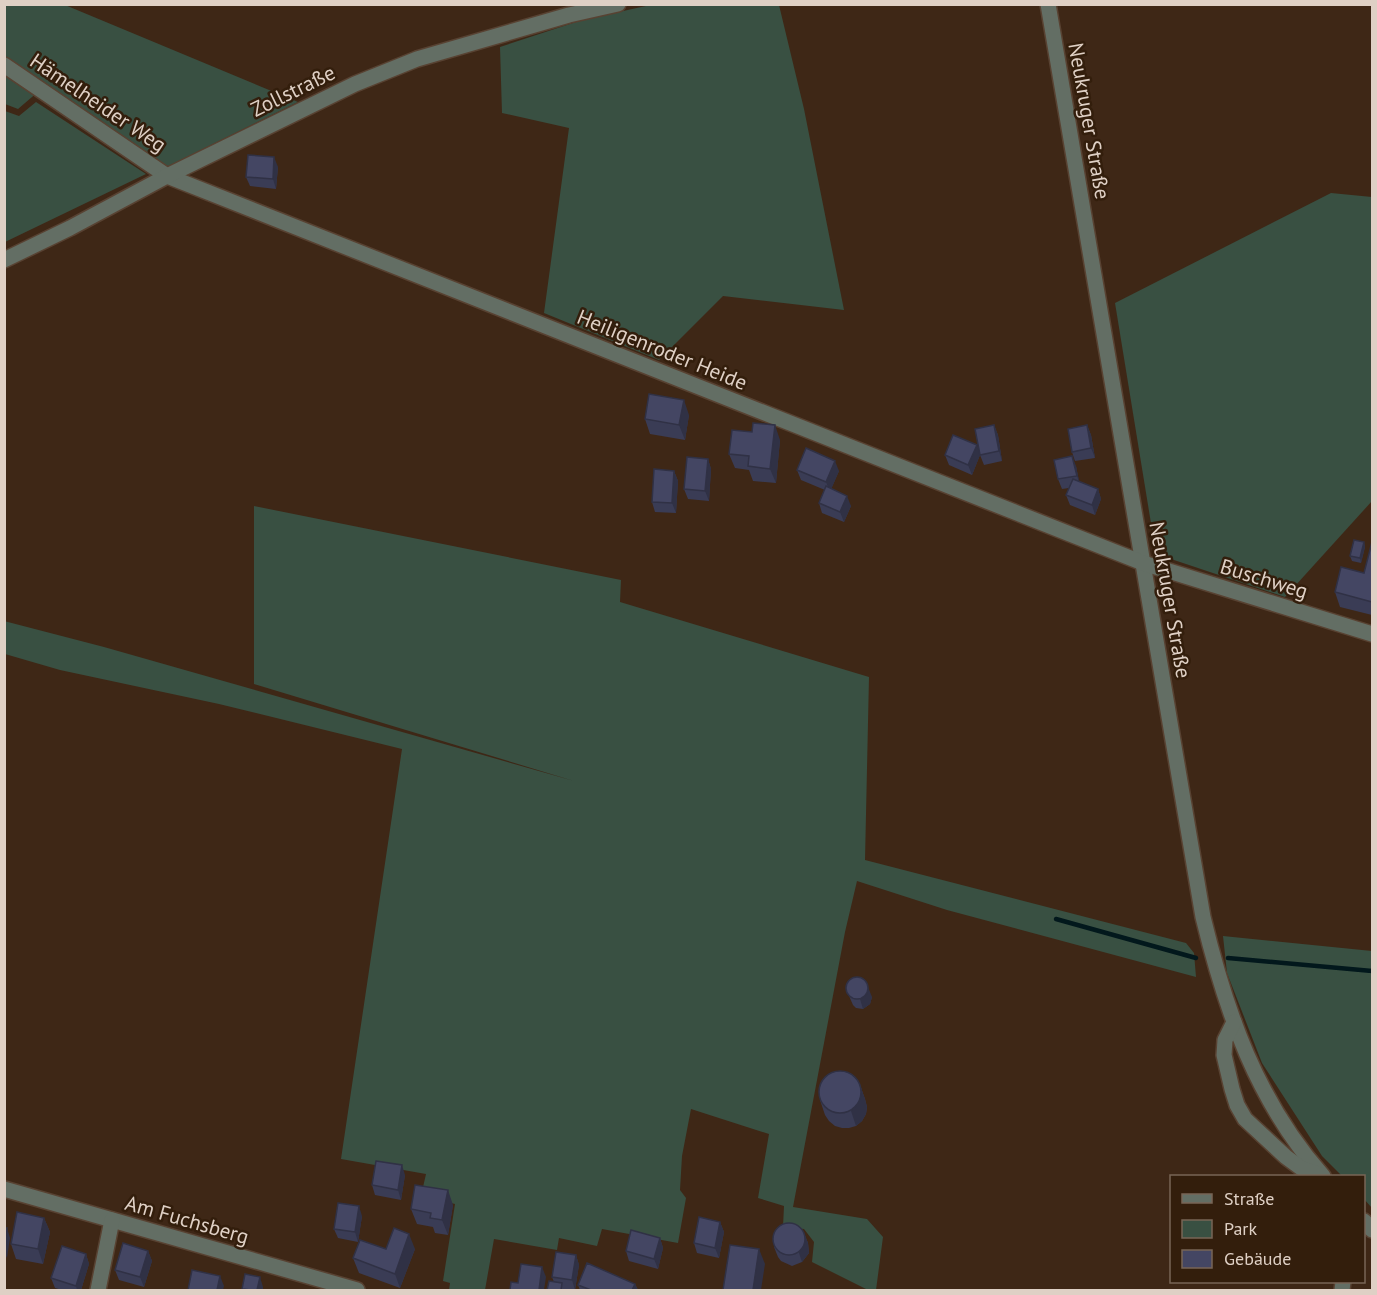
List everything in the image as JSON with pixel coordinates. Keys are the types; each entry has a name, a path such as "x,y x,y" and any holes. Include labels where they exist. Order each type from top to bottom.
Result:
{"street":[{"name":"Zollstraße","path":"4,260 167,176 355,84 417,59 569,15 618,4"},
{"name":"Neukruger Straße","path":"1048,4 1203,917 1214,964 1233,1022 1261,1086 1286,1128 1321,1175"},
{"name":"Hämelheider Weg","path":"4,65 167,176"},
{"name":"Heiligenroder Heide","path":"167,176 1143,564"},
{"name":"Buschweg","path":"1143,564 1372,634"},
{"path":"1233,1022 1226,1040 1224,1055 1237,1105 1245,1119 1293,1163 1319,1175"},
{"name":"Am Fuchsberg","path":"4,1189 357,1290"},
{"path":"98,1290 112,1220"}],"green space":[{"path":"655,4 779,5 804,109 844,310 723,296 659,360 544,313 569,128 502,113 500,47 582,20"},
{"path":"4,5 65,5 298,102 167,167 46,85 18,109 5,104"},
{"path":"36,102 146,174 5,242 5,111 19,116"},
{"path":"1331,193 1372,197 1372,501 1285,597 1156,554 1115,303"},
{"path":"254,506 621,580 620,602 869,677 865,860 1186,943 1194,953 1196,977 947,910 857,881 845,932 793,1207 867,1219 883,1237 876,1290 868,1290 812,1262 814,1242 804,1229 783,1227 784,1206 758,1198 769,1134 691,1109 682,1156 680,1190 686,1198 678,1243 602,1229 597,1246 559,1238 557,1250 494,1239 485,1290 449,1290 450,1283 443,1281 455,1204 421,1196 426,1174 341,1159 402,749 219,704 60,670 5,654 4,621 104,647 574,781 254,684"},
{"path":"1223,936 1372,951 1372,1208 1365,1200 1365,1175 1341,1175 1322,1156 1262,1063 1227,973"}],"building":[{"path":"248,155 274,157 273,179 246,177"},
{"path":"649,394 684,400 679,425 645,419"},
{"path":"753,423 775,425 770,469 748,466 749,456 729,454 732,430 752,432"},
{"path":"994,425 999,451 980,455 975,429"},
{"path":"1087,425 1091,448 1072,452 1068,429"},
{"path":"953,435 977,445 968,465 945,455"},
{"path":"806,448 835,461 826,482 797,470"},
{"path":"1072,456 1077,476 1058,479 1054,460"},
{"path":"687,457 708,459 705,491 684,489"},
{"path":"654,469 674,471 672,503 652,502"},
{"path":"1073,479 1098,489 1092,505 1066,495"},
{"path":"826,486 847,496 840,512 819,503"},
{"path":"1354,540 1364,542 1360,558 1350,556"},
{"path":"1372,542 1372,602 1335,592 1341,567 1364,573"},
{"path":"857,977 867,984 868,988 861,998 857,999 847,992 846,988 853,978"},
{"path":"840,1071 848,1072 855,1077 860,1084 860,1100 855,1107 848,1112 840,1113 832,1112 825,1107 820,1100 819,1092 820,1084 825,1077 832,1072"},
{"path":"376,1161 402,1165 398,1190 372,1185"},
{"path":"415,1185 448,1190 442,1220 430,1218 431,1213 411,1209"},
{"path":"338,1203 359,1206 355,1232 334,1229"},
{"path":"17,1212 44,1218 38,1249 11,1244"},
{"path":"699,1217 720,1222 715,1248 694,1243"},
{"path":"789,1223 800,1228 805,1239 800,1250 789,1255 778,1250 773,1239 778,1228"},
{"path":"394,1228 409,1234 395,1274 353,1258 360,1240 386,1249"},
{"path":"631,1230 660,1238 654,1259 626,1251"},
{"path":"123,1243 148,1251 140,1277 115,1270"},
{"path":"730,1245 759,1249 753,1290 723,1290"},
{"path":"62,1246 86,1254 76,1286 51,1278"},
{"path":"556,1252 576,1255 572,1280 552,1277"},
{"path":"587,1263 635,1284 632,1290 591,1290 578,1285"},
{"path":"521,1264 542,1267 539,1290 510,1290 511,1282 518,1283"},
{"path":"192,1270 220,1276 217,1290 188,1290"},
{"path":"245,1274 260,1277 257,1290 242,1289"},
{"path":"549,1281 562,1283 561,1290 547,1290"}],"waterway":[{"path":"1056,919 1196,958"},
{"path":"1228,958 1372,971"}]}
